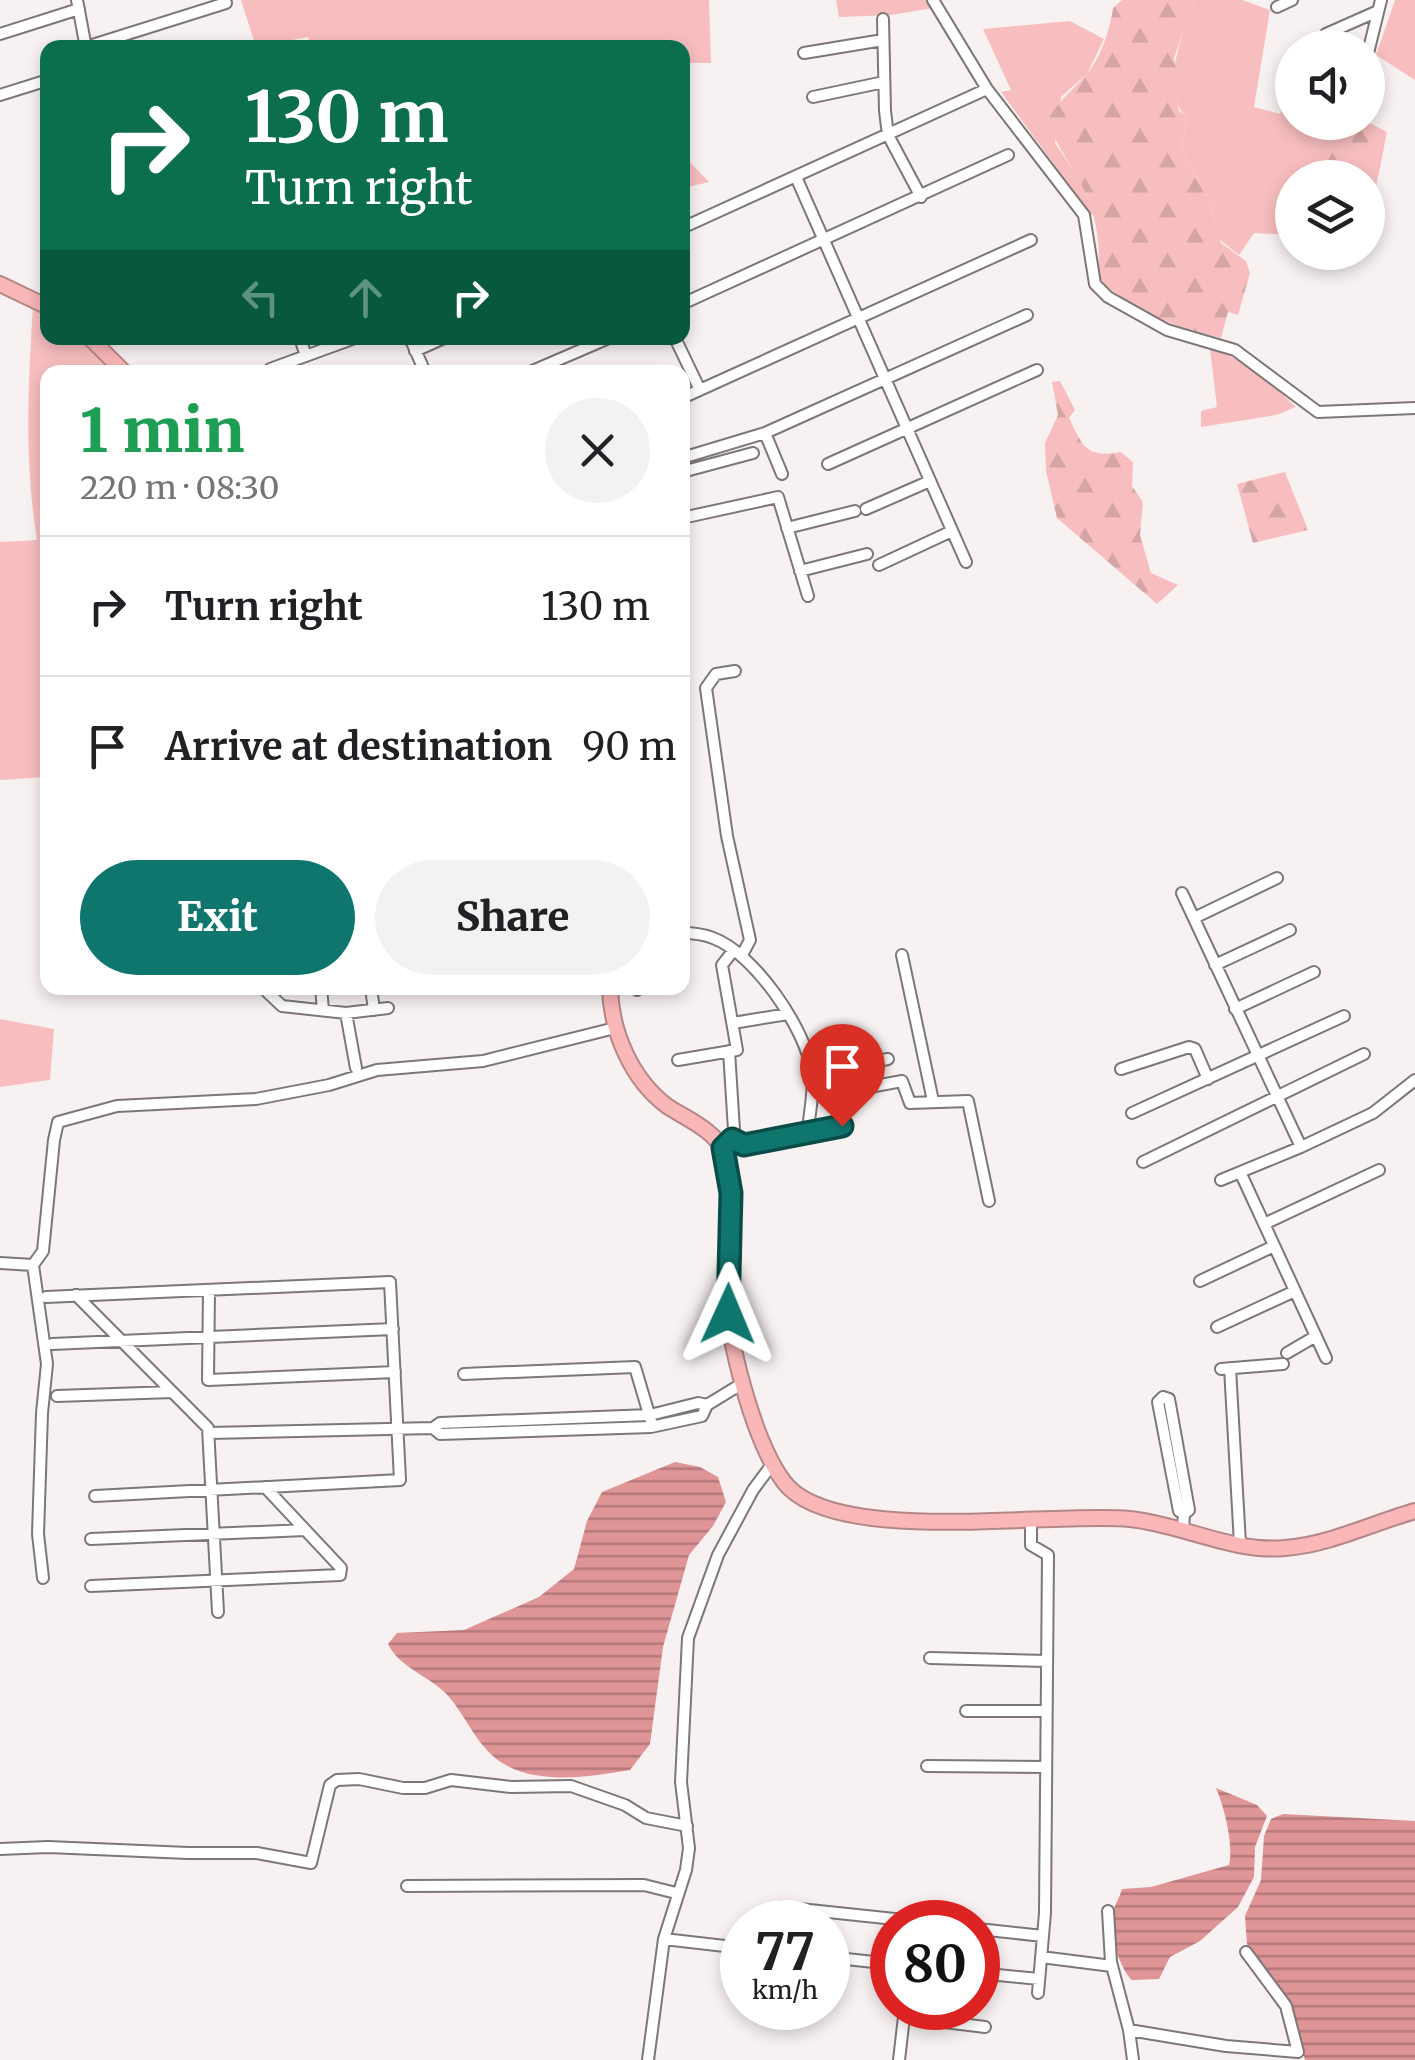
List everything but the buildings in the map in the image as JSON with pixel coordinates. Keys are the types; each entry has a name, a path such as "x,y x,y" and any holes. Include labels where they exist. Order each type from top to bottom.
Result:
{"highway":[{"path":"0,284 40,302"},
{"path":"97,345 117,365"},
{"path":"611,995 620,1044 651,1092 728,1144 728,1314 734,1358 774,1463 784,1483 797,1494 812,1503 847,1513 924,1521 1183,1521 1260,1549 1305,1545 1415,1510"}],"street":[{"path":"934,0 987,88 1084,215 1095,284 1108,298 1167,330 1235,350 1318,412 1415,408"},
{"path":"1277,7 1292,0"},
{"path":"108,40 226,3"},
{"path":"0,34 78,4 85,40"},
{"path":"1333,30 1380,5"},
{"path":"1374,30 1380,5"},
{"path":"883,19 888,135 921,197"},
{"path":"804,53 883,40"},
{"path":"0,95 40,82"},
{"path":"813,98 884,82"},
{"path":"690,224 987,88"},
{"path":"690,300 1008,155"},
{"path":"796,177 966,562"},
{"path":"690,394 1031,240"},
{"path":"690,455 765,432 1026,315"},
{"path":"302,345 306,356"},
{"path":"281,365 336,345"},
{"path":"414,345 422,365"},
{"path":"416,350 428,345"},
{"path":"546,365 593,345"},
{"path":"690,368 700,390"},
{"path":"828,464 1037,370"},
{"path":"765,432 782,474"},
{"path":"690,470 753,454"},
{"path":"788,528 861,510 930,481"},
{"path":"690,516 778,497 808,596"},
{"path":"880,565 952,531"},
{"path":"800,572 868,554"},
{"path":"678,1060 737,1050 722,965 750,940 727,836 706,688 716,674 735,671"},
{"path":"1194,918 1277,878"},
{"path":"1182,893 1301,1148"},
{"path":"1214,964 1290,930"},
{"path":"690,934 717,939 737,953 788,1014 807,1053 812,1074 808,1132"},
{"path":"902,956 933,1102"},
{"path":"1235,1009 1314,972"},
{"path":"270,995 282,1006 346,1013 388,1008"},
{"path":"322,995 324,1010"},
{"path":"373,995 374,1010"},
{"path":"346,1013 356,1068"},
{"path":"733,1023 788,1014"},
{"path":"1132,1113 1344,1016"},
{"path":"43,1578 38,1534 47,1364 33,1265 43,1250 58,1122 117,1106 256,1099 329,1085 377,1070 482,1061 615,1028"},
{"path":"1121,1069 1189,1047 1194,1049 1208,1079"},
{"path":"729,1051 728,1144 744,1145 842,1126 848,1091 902,1081 910,1103 968,1100 988,1202"},
{"path":"1142,1162 1364,1054"},
{"path":"812,1074 888,1059"},
{"path":"1221,1180 1373,1113 1415,1082"},
{"path":"1264,1224 1380,1170"},
{"path":"1241,1174 1326,1358"},
{"path":"1200,1281 1274,1246"},
{"path":"0,1262 33,1265"},
{"path":"46,1297 390,1282 400,1480 94,1496"},
{"path":"209,1290 208,1380 395,1372"},
{"path":"1217,1327 1295,1291"},
{"path":"76,1295 208,1428 218,1612"},
{"path":"52,1344 393,1330"},
{"path":"1240,1544 1225,1369 1285,1358 1316,1336"},
{"path":"464,1374 636,1367 651,1421"},
{"path":"209,1433 651,1421 698,1403 708,1405 743,1383"},
{"path":"57,1396 172,1392"},
{"path":"1163,1398 1169,1399 1189,1510 1183,1521 1158,1402 1163,1398"},
{"path":"648,2060 664,1939 686,1870 687,1826 681,1782 688,1638 718,1555 753,1490 774,1463"},
{"path":"91,1586 340,1575 341,1568 265,1487"},
{"path":"1032,1520 1031,1545 1048,1556 1038,1994"},
{"path":"90,1540 306,1530"},
{"path":"930,1658 1047,1661"},
{"path":"966,1710 1046,1711"},
{"path":"927,1766 1046,1767"},
{"path":"0,1848 257,1852 311,1864 330,1785 348,1779 403,1788 425,1788 451,1780 510,1786 572,1786 625,1805 646,1818 687,1826"},
{"path":"407,1886 644,1884 676,1893"},
{"path":"1108,1911 1112,1966 1130,2030 1133,2060"},
{"path":"1000,1931 1042,1936"},
{"path":"664,1939 720,1945"},
{"path":"1130,2030 1226,2046 1298,2052 1286,2006 1246,1952"},
{"path":"1040,1958 1112,1966"},
{"path":"1000,1975 1039,1979"},
{"path":"899,2060 903,2030"}],"green space":[{"path":"241,0 709,0 711,63 690,63 690,40 254,40"},
{"path":"836,0 929,0 933,8 839,17"},
{"path":"1122,0 1194,0 1174,58 1182,90 1176,99 1179,111 1187,117 1181,149 1208,197 1221,243 1246,261 1250,273 1238,315 1228,312 1221,338 1140,309 1098,277 1099,250 1093,213 1048,120 1095,62 1113,8"},
{"path":"1194,0 1242,0 1270,10 1254,107 1275,113 1275,140 1320,140 1306,160 1275,160 1275,234 1254,233 1239,255 1220,240 1208,197 1181,149 1187,117 1174,93 1180,43"},
{"path":"1395,0 1415,0 1415,80 1385,61 1385,30"},
{"path":"1070,21 1104,39 1087,74 1061,97 1055,143 1079,179 1095,215 1091,215 1001,92 1011,90 983,29"},
{"path":"1387,132 1381,160 1306,160 1320,140 1385,140"},
{"path":"690,162 709,182 690,186"},
{"path":"33,306 40,310 40,345 88,345 106,365 40,365 40,777 0,780 0,542 37,540 29,452"},
{"path":"1210,349 1246,365 1296,407 1276,415 1201,427 1201,411 1217,407"},
{"path":"1060,381 1075,410 1069,418 1082,443 1093,452 1121,452 1133,462 1132,486 1143,502 1140,535 1151,573 1178,585 1157,604 1057,518 1046,471 1045,443 1058,415 1052,382"},
{"path":"1285,472 1308,530 1253,543 1237,484"},
{"path":"0,1019 54,1029 50,1080 0,1087"}],"shaded area":[{"path":"675,1462 700,1467 718,1477 726,1502 713,1526 689,1555 663,1647 650,1744 630,1770 614,1773 542,1776 508,1766 486,1749 448,1696 404,1664 388,1644 397,1633 464,1630 539,1597 574,1569 587,1521 602,1492"},
{"path":"1216,1788 1257,1805 1267,1816 1255,1847 1254,1877 1238,1907 1200,1941 1170,1957 1159,1979 1132,1980 1113,1938 1113,1911 1122,1889 1151,1887 1229,1865 1227,1826"},
{"path":"1283,1814 1415,1821 1415,2060 1305,2060 1290,2004 1261,1970 1247,1944 1245,1916 1261,1880 1264,1836 1271,1819"}],"route":[{"path":"728,1314 731,1193 723,1148 732,1139 744,1145 842,1126"}]}
